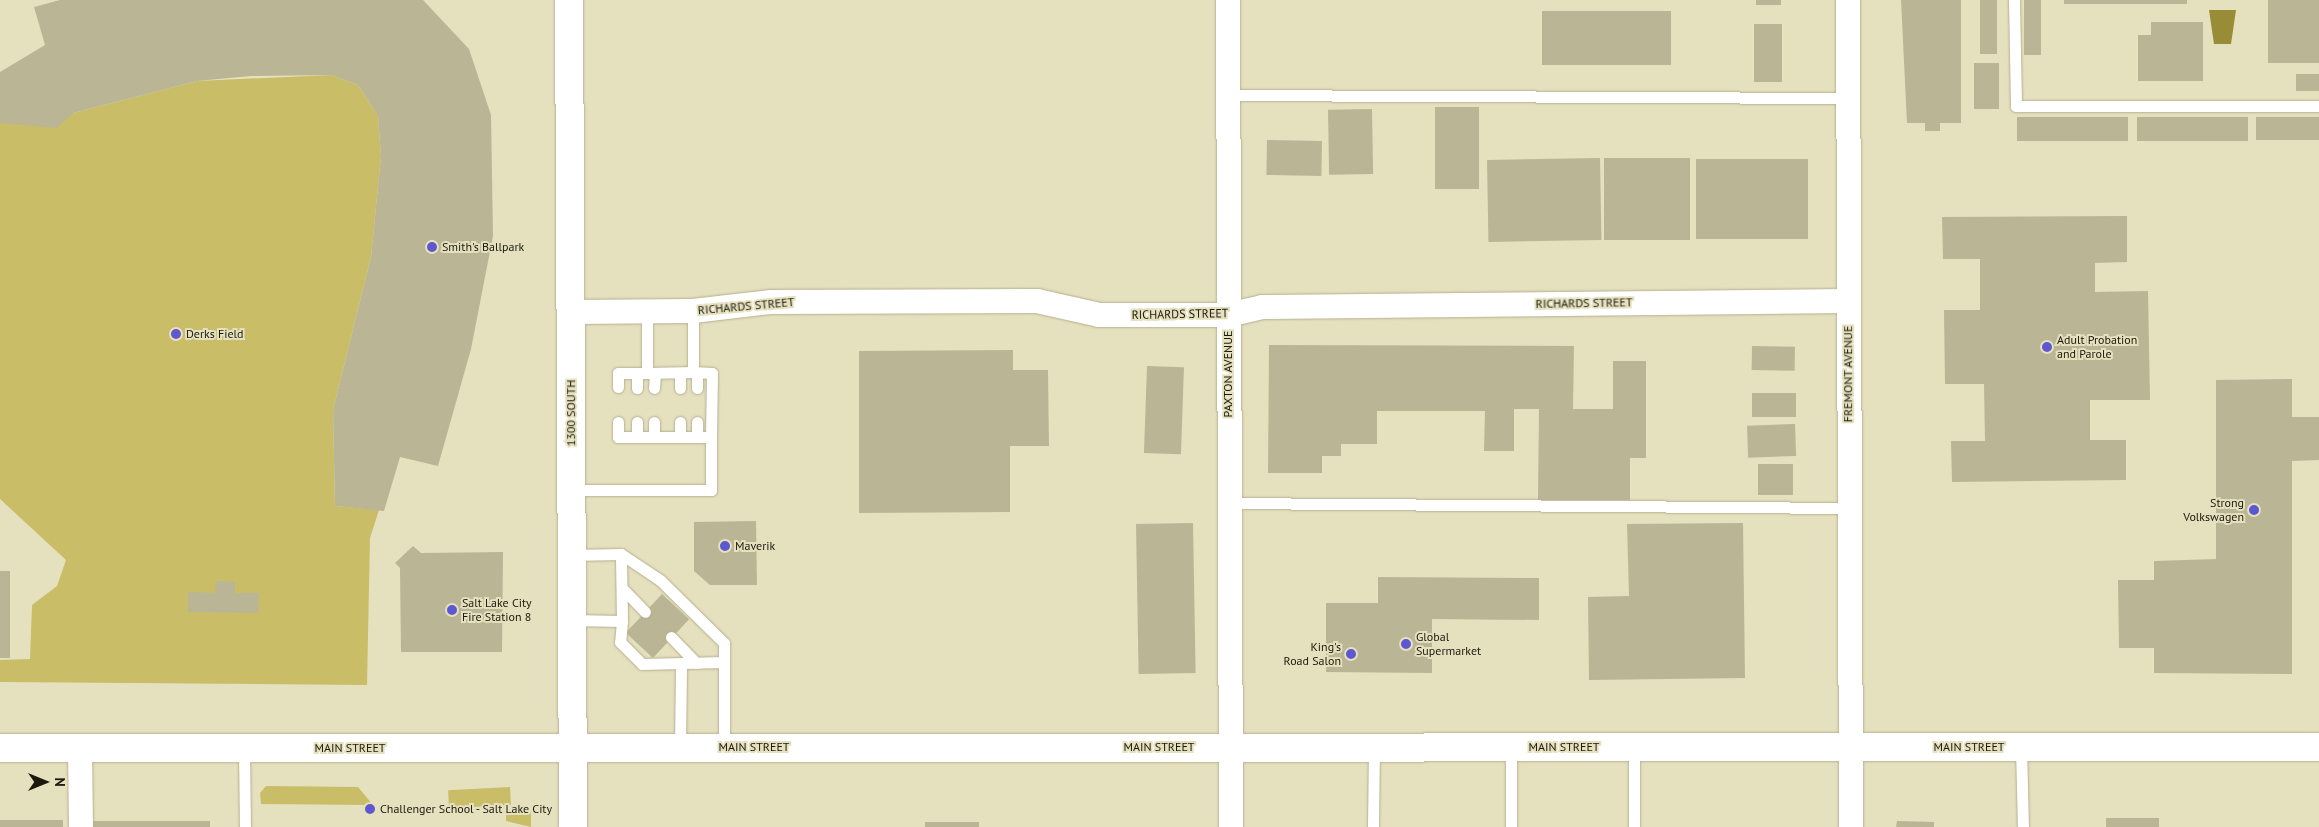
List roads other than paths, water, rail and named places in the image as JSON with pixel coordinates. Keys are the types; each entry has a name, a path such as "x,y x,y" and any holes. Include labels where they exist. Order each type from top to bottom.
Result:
{"street":[{"name":"1300 SOUTH","path":"570,0 573,827"},
{"name":"PAXTON AVENUE","path":"1228,0 1228,503 1231,827"},
{"name":"FREMONT AVENUE","path":"1848,0 1848,508 1852,827"},
{"name":"RICHARDS STREET","path":"572,312 693,311 771,302 1037,301 1099,315 1228,315 1262,307 1848,301"},
{"name":"MAIN STREET","path":"0,748 2319,747"},
{"path":"80,748 81,827"}],"lane":[{"path":"2014,0 2016,106 2319,106"},
{"path":"1228,95 1848,98"},
{"path":"648,311 646,373 654,388"},
{"path":"693,311 697,388"},
{"path":"680,372 680,388"},
{"path":"571,490 711,490 712,372 618,373 618,388"},
{"path":"636,388 646,373"},
{"path":"618,422 618,437 711,437"},
{"path":"636,422 636,437"},
{"path":"654,422 654,437"},
{"path":"680,422 680,437"},
{"path":"697,422 697,437"},
{"path":"1228,503 1848,508"},
{"path":"571,556 621,554 660,580 724,643 724,747"},
{"path":"621,554 622,621 620,642 642,664 724,662"},
{"path":"622,588 645,612"},
{"path":"572,620 622,621"},
{"path":"671,637 696,663"},
{"path":"680,748 681,663"},
{"path":"1374,747 1374,827"},
{"path":"1511,747 1511,827"},
{"path":"1634,747 1634,827"},
{"path":"2021,747 2023,827"},
{"path":"244,748 245,827"}],"place":[{"name":"Smith's Ballpark","path":"432,247"},
{"name":"Derks Field","path":"176,334"},
{"name":"Adult Probation and Parole","path":"2047,347"},
{"name":"Strong Volkswagen","path":"2254,510"},
{"name":"Maverik","path":"725,546"},
{"name":"Salt Lake City Fire Station 8","path":"452,610"},
{"name":"Global Supermarket","path":"1406,644"},
{"name":"King's Road Salon","path":"1351,654"},
{"name":"Challenger School - Salt Lake City","path":"370,809"}]}
